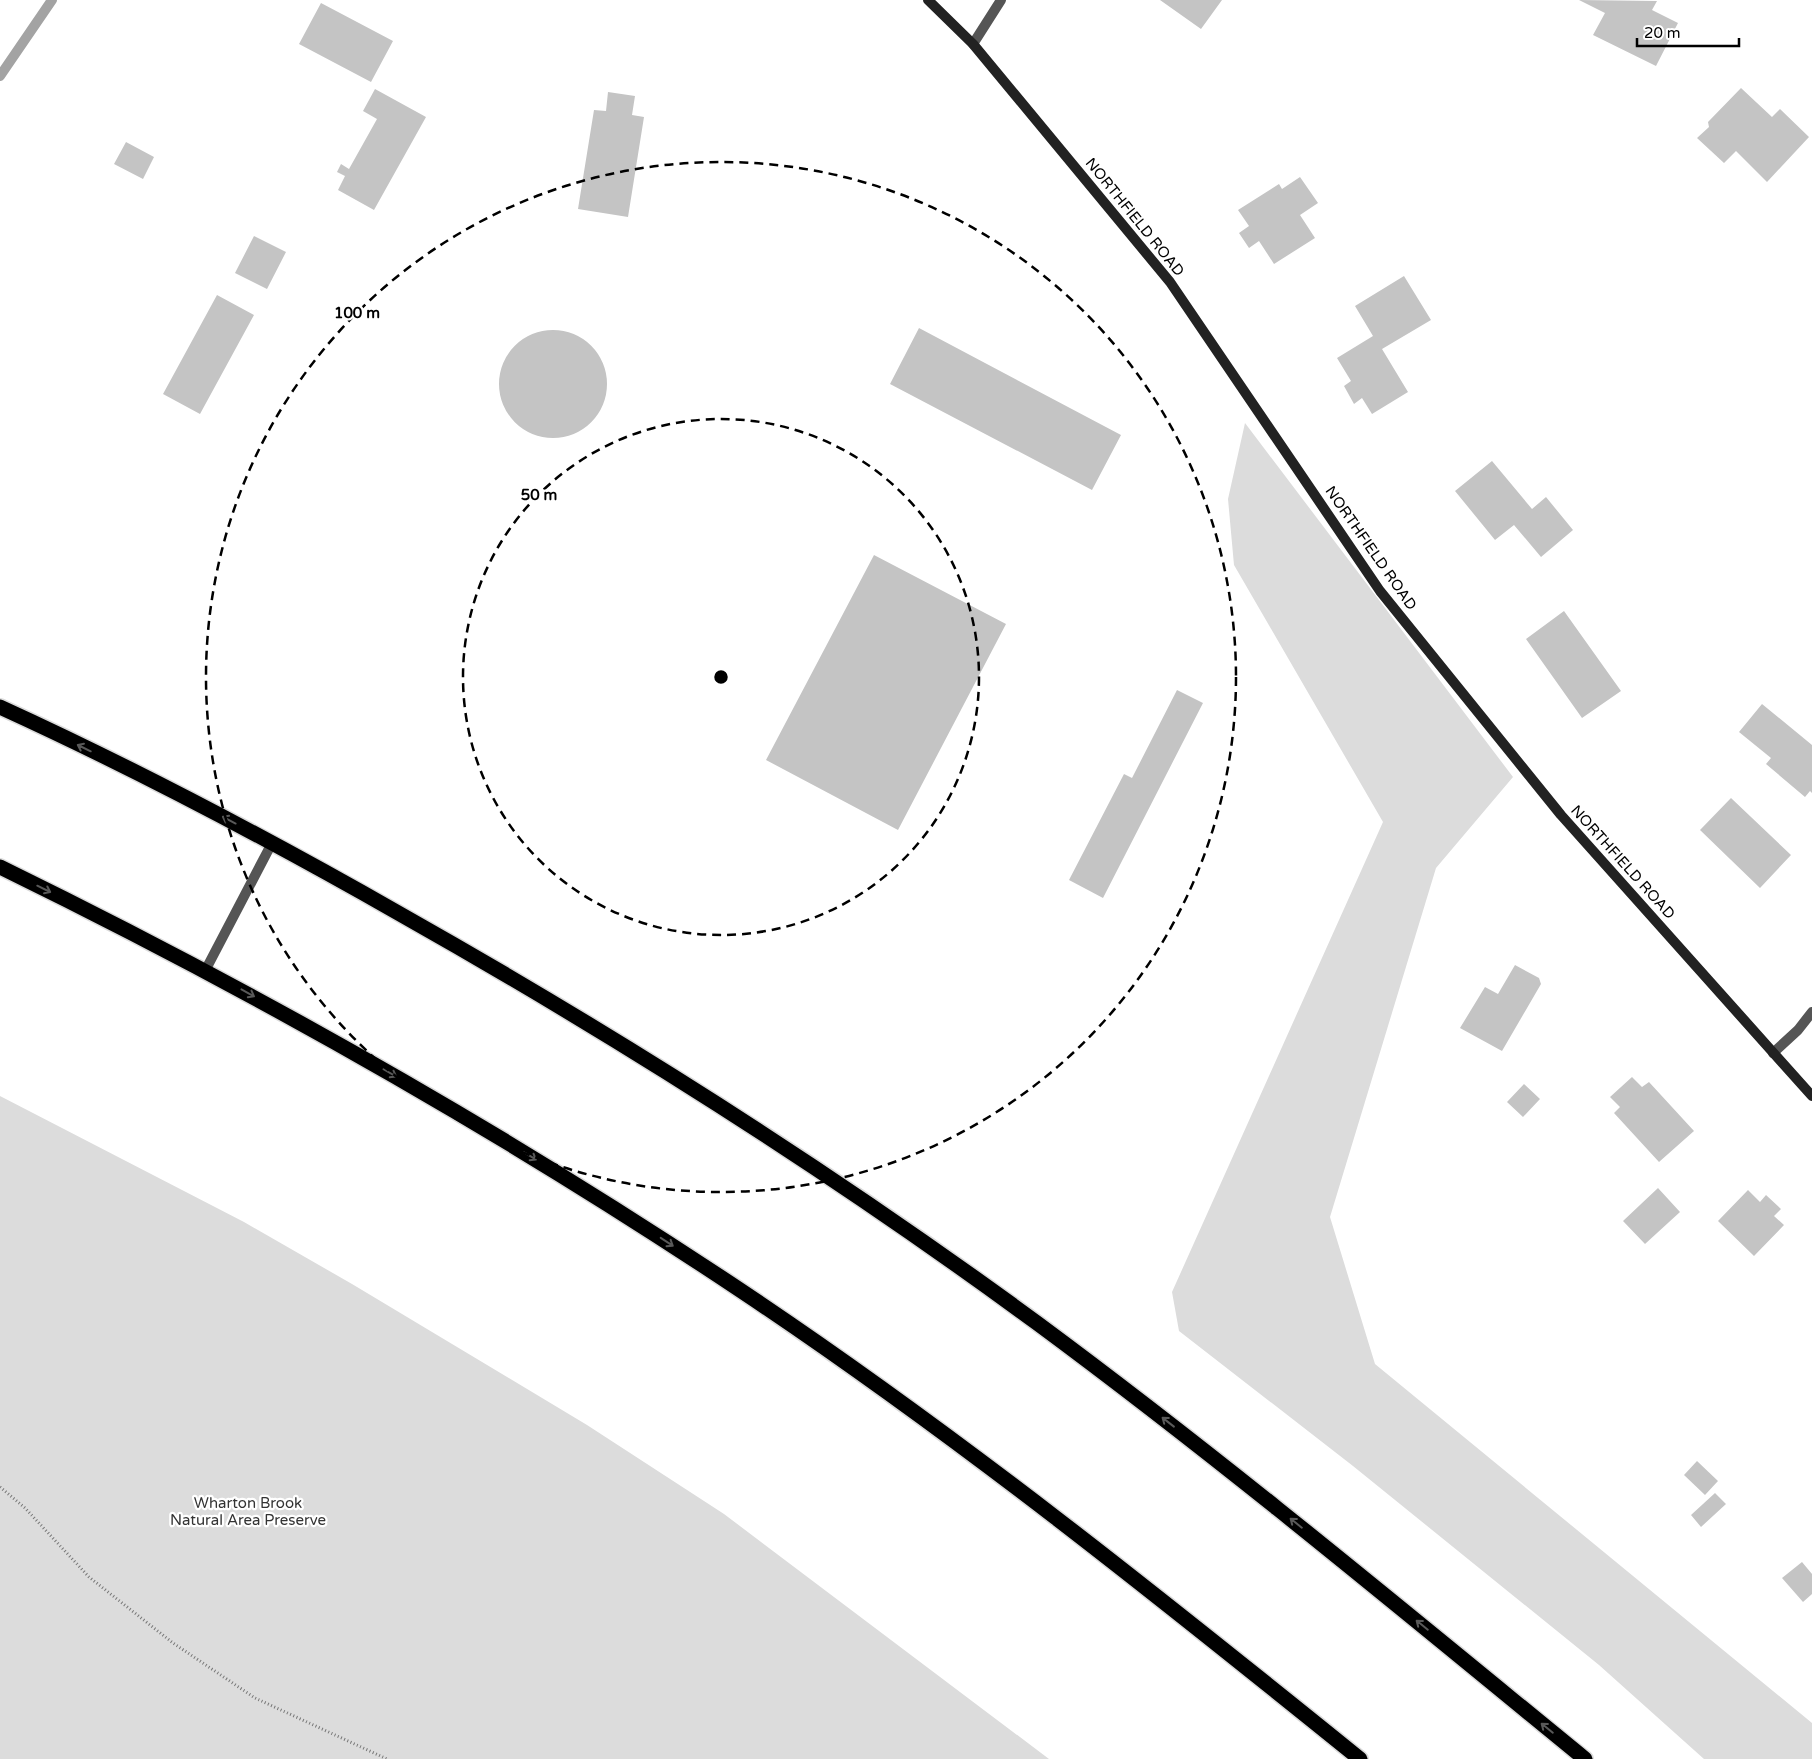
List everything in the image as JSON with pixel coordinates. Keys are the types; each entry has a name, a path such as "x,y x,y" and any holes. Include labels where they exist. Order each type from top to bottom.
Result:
{"highway":[{"path":"0,707 272,843 554,1002 711,1100 911,1233 1144,1403 1294,1522 1585,1759"},
{"path":"0,867 205,970 311,1028 502,1139 621,1212 765,1307 907,1406 1070,1527 1360,1759"}],"street":[{"name":"NORTHFIELD ROAD","path":"928,0 973,44 1170,282 1380,591 1561,815 1812,1096"},
{"path":"973,44 1001,0"},
{"path":"205,970 272,843"},
{"path":"1773,1053 1798,1030 1812,1012"}],"path":[{"path":"0,1487 25,1508 89,1577 173,1643 255,1698 387,1759"}],"green space":[{"path":"1245,423 1513,777 1436,868 1330,1217 1375,1364 1812,1723 1812,1759 1704,1759 1599,1665 1353,1466 1179,1331 1172,1292 1383,822 1234,565 1228,499"},
{"name":"Wharton Brook Natural Area Preserve","path":"0,1096 244,1222 352,1284 587,1425 724,1514 1049,1759 0,1759"}],"building":[{"path":"1160,0 1222,0 1201,29"},
{"path":"1579,0 1657,1 1652,10 1678,23 1656,66 1593,35 1605,13"},
{"path":"321,3 393,41 371,82 299,44"},
{"path":"1741,88 1772,117 1780,109 1809,137 1767,182 1736,151 1724,163 1697,138 1709,127 1708,122"},
{"path":"375,89 426,117 374,210 338,190 345,176 337,172 341,164 349,169 377,119 363,111"},
{"path":"608,92 635,96 632,115 644,117 628,217 578,209 594,110 606,111"},
{"path":"126,142 154,157 143,179 114,164"},
{"path":"1300,177 1318,203 1300,215 1315,238 1274,264 1259,241 1249,248 1239,233 1249,226 1238,210 1279,184 1282,189"},
{"path":"254,236 286,252 267,289 235,273"},
{"path":"1404,276 1431,320 1382,349 1408,392 1372,414 1362,398 1354,404 1344,386 1351,381 1337,358 1373,336 1355,306"},
{"path":"217,295 254,315 200,414 163,394"},
{"path":"919,328 1121,435 1092,490 890,384"},
{"path":"553,330 574,334 591,346 603,363 607,384 603,405 591,422 574,434 553,438 532,434 515,422 503,405 499,384 503,363 515,346 532,334"},
{"path":"1492,461 1532,509 1546,497 1573,530 1541,557 1514,525 1495,540 1455,491"},
{"path":"874,555 1006,624 898,830 766,760"},
{"path":"1564,611 1621,691 1582,718 1526,639"},
{"path":"1177,690 1203,703 1103,898 1069,880 1124,774 1132,778"},
{"path":"1762,704 1812,745 1812,793 1810,791 1805,797 1766,764 1771,758 1739,732"},
{"path":"1731,798 1791,855 1760,888 1700,830"},
{"path":"1515,965 1539,978 1541,984 1502,1051 1460,1028 1485,987 1498,994"},
{"path":"1632,1077 1642,1087 1649,1082 1694,1131 1659,1162 1614,1113 1620,1107 1610,1097"},
{"path":"1524,1084 1540,1099 1523,1117 1507,1102"},
{"path":"1658,1188 1680,1212 1645,1244 1623,1221"},
{"path":"1748,1190 1760,1202 1766,1195 1781,1209 1774,1216 1784,1225 1754,1256 1718,1221"},
{"path":"1697,1461 1718,1481 1705,1495 1684,1475"},
{"path":"1715,1493 1726,1504 1701,1527 1691,1515"},
{"path":"1802,1562 1812,1574 1812,1594 1803,1602 1782,1578"}],"waterway":[{"path":"0,76 52,0"}]}
